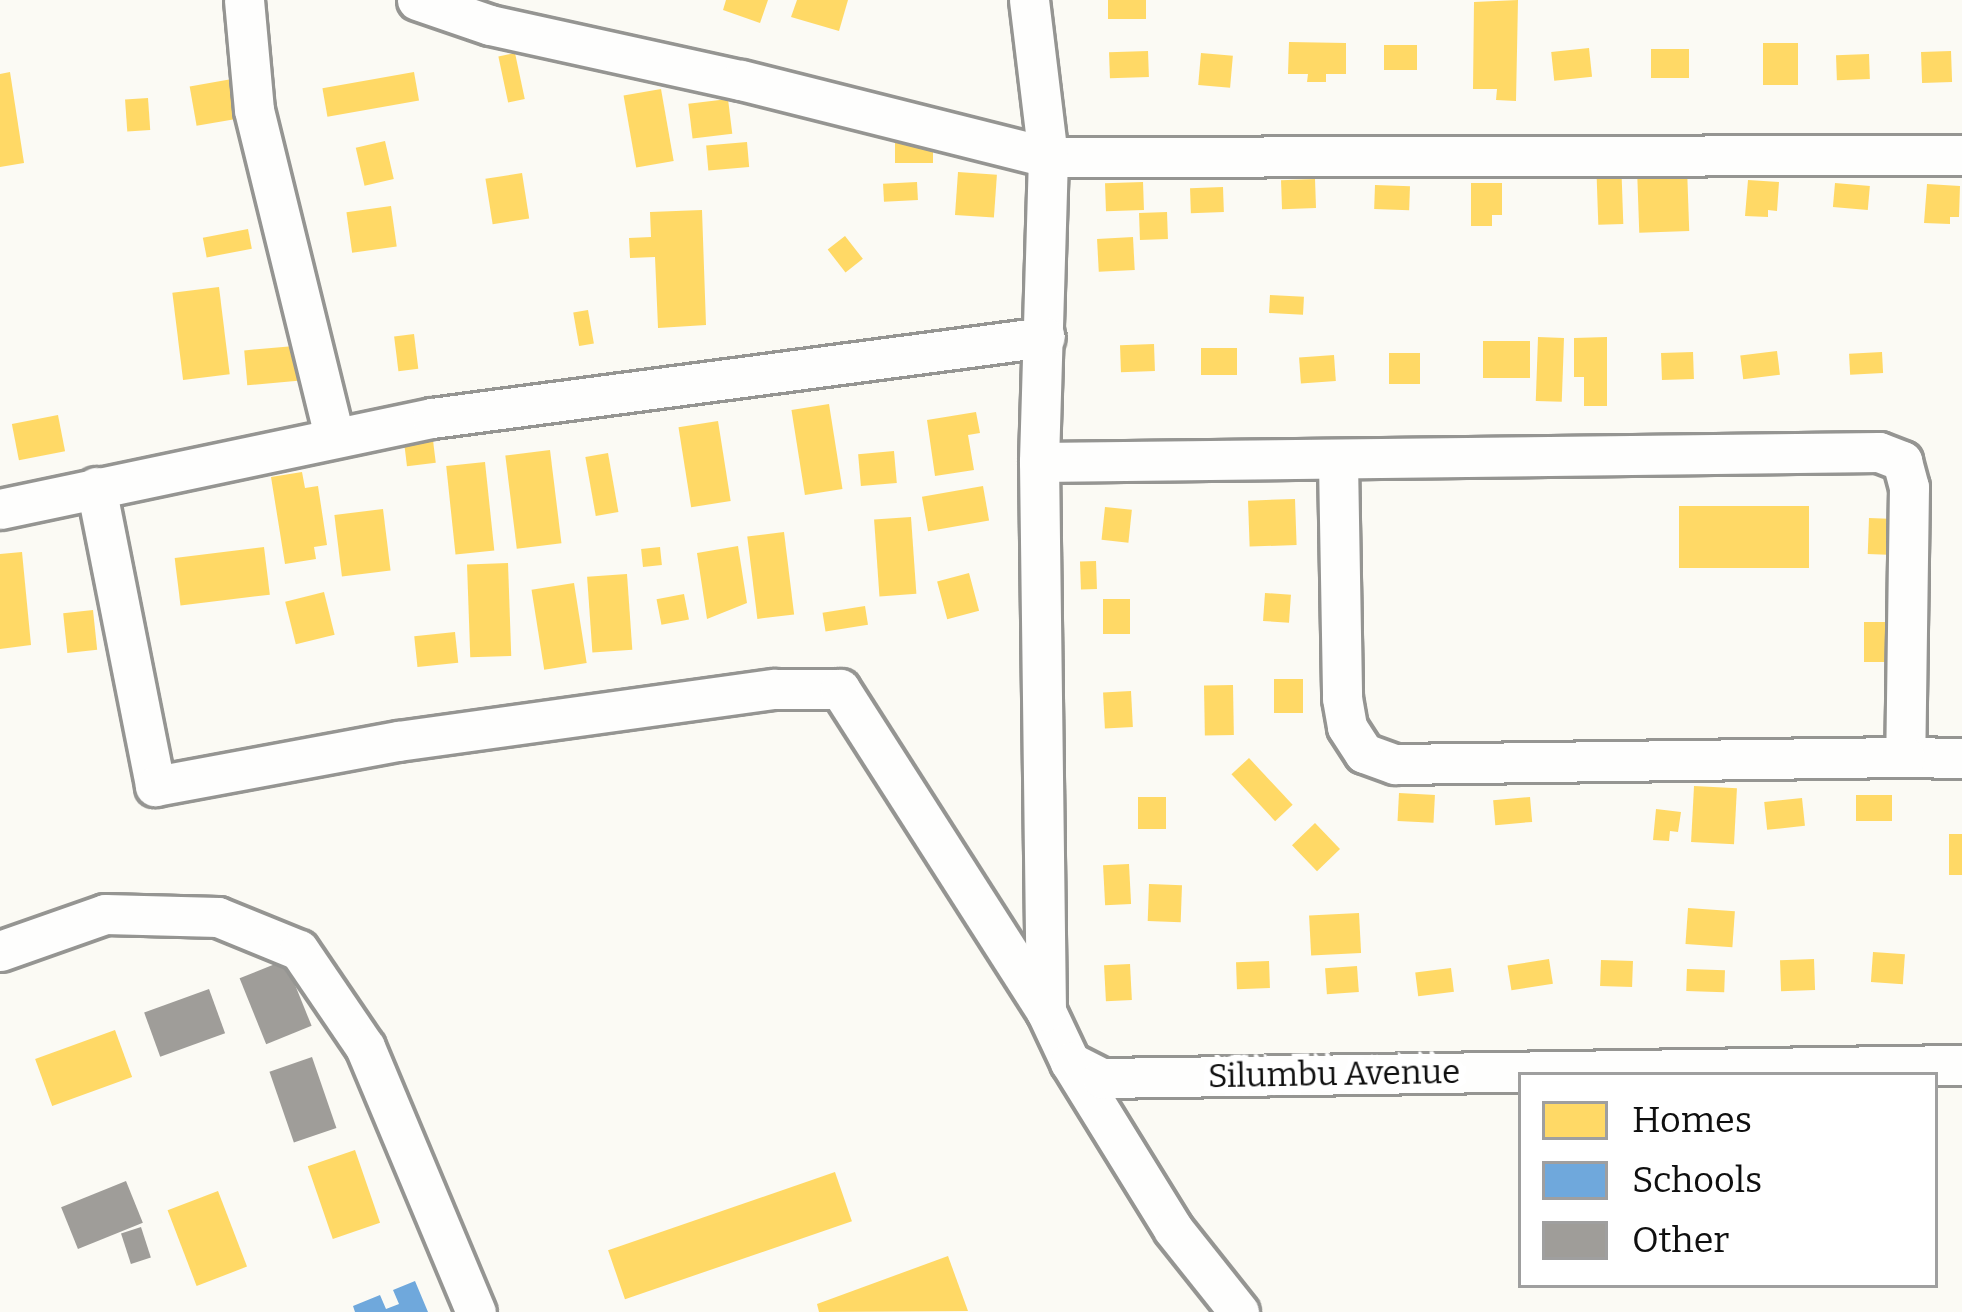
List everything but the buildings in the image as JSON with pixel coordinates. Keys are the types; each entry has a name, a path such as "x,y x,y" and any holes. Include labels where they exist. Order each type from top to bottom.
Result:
{"street":[{"path":"244,0 254,110 334,436"},
{"path":"417,0 490,25 741,80 1048,157 1962,155"},
{"path":"1029,0 1048,157 1039,462 1046,1011"},
{"path":"0,509 334,436 632,388 1045,337"},
{"path":"1039,462 1879,452 1902,460 1909,487 1906,757"},
{"path":"1338,462 1342,698 1347,728 1364,753 1395,764 1962,758"},
{"path":"96,487 155,786 398,741 775,689 840,688 1046,1011 1070,1062 1173,1229 1239,1312"},
{"path":"0,951 105,914 218,917 299,950 365,1047 476,1312"},
{"name":"Silumbu Avenue","path":"1070,1062 1102,1078 1962,1065"}]}
